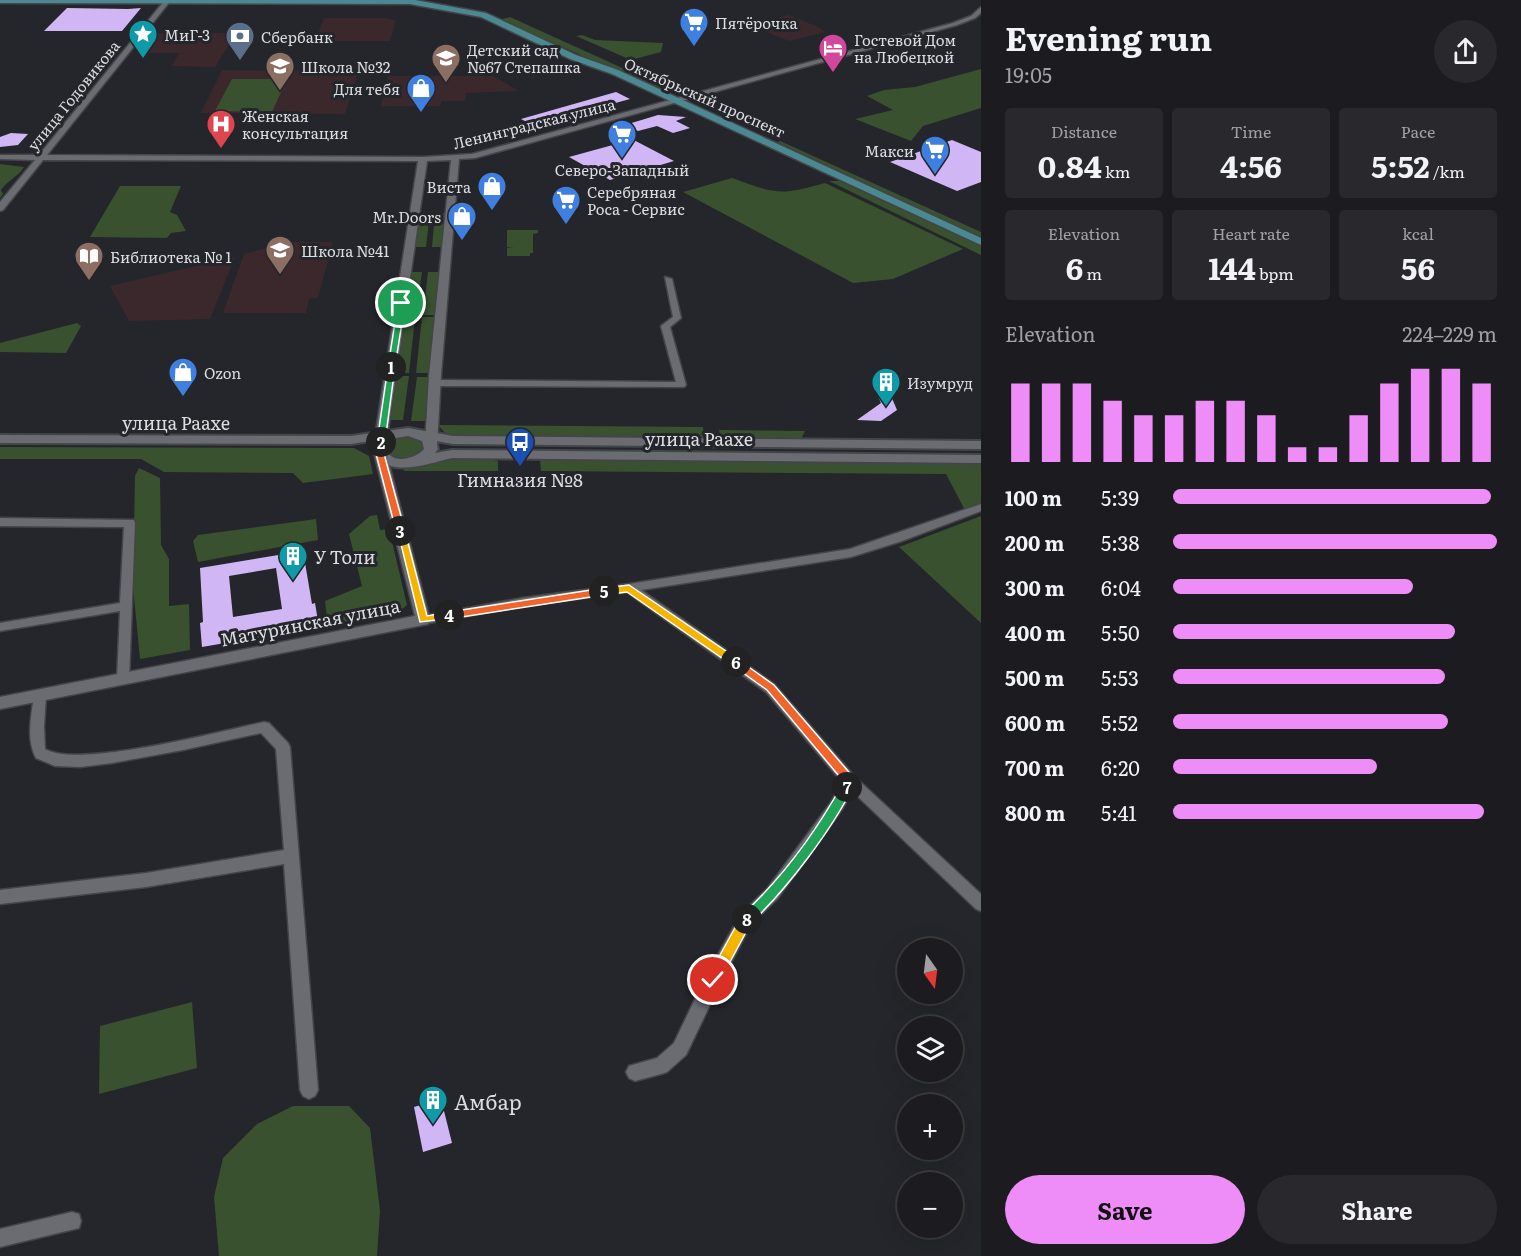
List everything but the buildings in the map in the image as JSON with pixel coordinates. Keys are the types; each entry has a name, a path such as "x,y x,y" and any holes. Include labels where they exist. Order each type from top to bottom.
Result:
{"main road":[{"name":"Октябрьский проспект","path":"0,1 411,1 483,15 573,57 615,72 981,242"},
{"path":"483,15 494,13 498,9"},
{"name":"Октябрьский проспект","path":"604,57 971,225"},
{"path":"770,143 784,139"},
{"name":"улица Раахе","path":"0,439 351,440 369,444 384,442 403,432 427,438 453,440 981,445"},
{"path":"384,442 391,461 413,462 428,454 427,438"},
{"name":"улица Раахе","path":"413,462 452,454 981,459"}],"street":[{"name":"улица Годовикова","path":"0,208 168,1"},
{"name":"Ленинградская улица","path":"0,157 455,158 523,142 948,27 973,17 981,9"},
{"path":"427,438 435,383 455,158"},
{"path":"423,159 384,442 387,475 423,620"},
{"path":"435,383 681,386 665,326 677,318 668,279"},
{"path":"387,475 396,467 413,462"},
{"name":"Матуринская улица","path":"0,703 523,602 629,588 850,553 981,507"},
{"path":"0,522 130,523 123,680"},
{"path":"629,588 770,688 850,781 981,904"},
{"path":"0,627 126,606"},
{"path":"40,696 37,746 43,756 63,762 104,760 264,727 283,747 309,1090"},
{"path":"635,1072 661,1066 680,1049 713,980 746,919 772,894 837,805 850,781"},
{"path":"0,897 146,880 290,856"},
{"path":"0,1238 72,1221"}],"shaded area":[{"path":"789,15 825,32 789,41 761,30 761,22"},
{"path":"324,18 396,20 390,41 334,41 317,36"},
{"path":"156,33 236,33 215,67 172,66 179,53 141,53"},
{"name":"Школа №32","path":"222,70 358,72 353,90 349,90 348,94 351,94 345,114 201,113"},
{"name":"Детский сад №67 Степашка","path":"388,76 493,76 519,91 466,93 465,101 442,101 440,106 381,106"},
{"name":"Школа №41","path":"289,242 333,242 318,298 309,299 306,313 223,313 244,254"},
{"path":"235,257 210,319 129,321 110,286"}],"green space":[{"path":"510,17 673,91 667,92 499,20"},
{"path":"582,35 595,40 663,43 661,52 631,60 576,36"},
{"path":"981,69 981,108 923,126 911,141 855,119 893,110 867,96 884,90 915,87"},
{"path":"232,79 287,79 272,112 215,111"},
{"path":"780,141 981,232 981,238 777,142"},
{"path":"0,164 24,167 1,190 3,194 0,198"},
{"path":"732,178 778,191 797,190 825,183 963,249 893,279 853,283 683,192"},
{"path":"829,181 840,181 981,246 981,255"},
{"path":"120,186 181,186 170,212 177,215 186,231 171,233 167,238 90,237"},
{"path":"419,213 430,213 426,247 415,247"},
{"path":"435,213 446,213 443,247 432,247"},
{"path":"507,230 538,230 538,233 533,234 533,253 530,253 530,256 507,256 507,248 514,248 507,247"},
{"path":"410,272 422,272 416,315 404,315"},
{"path":"428,272 440,272 435,315 423,315"},
{"path":"422,317 435,317 429,373 416,373"},
{"path":"403,318 415,318 409,373 395,373"},
{"path":"77,323 81,326 66,353 0,352 0,343"},
{"path":"396,376 409,376 403,420 389,420"},
{"path":"417,377 430,377 425,421 411,421"},
{"path":"438,425 703,427 706,443 453,442"},
{"path":"719,430 805,431 799,443 722,442"},
{"path":"410,436 423,443 422,451 418,455 402,459 391,456 387,452 387,445 393,439"},
{"path":"0,447 354,448 369,456 373,474 303,483 293,473 164,472 141,459 0,459"},
{"path":"466,454 498,461 498,471 404,471 404,464"},
{"path":"568,455 981,459 981,507 966,512 946,474 541,471 540,460"},
{"path":"139,468 160,478 161,545 169,559 169,606 189,604 190,650 140,659 133,586 135,476"},
{"path":"377,515 380,530 389,529 407,605 399,612 328,625 325,601 362,586 349,534 370,516"},
{"path":"981,516 981,623 899,547"},
{"path":"316,519 318,540 198,562 193,541 198,535"},
{"path":"192,1002 197,1068 99,1094 100,1026"},
{"path":"293,1106 349,1106 370,1128 380,1211 377,1256 219,1256 214,1197 223,1158 257,1124"}],"place":[{"name":"Пятёрочка","path":"694,48"},
{"name":"МиГ-3","path":"143,60"},
{"name":"Сбербанк","path":"240,62"},
{"name":"Гостевой Дом на Любецкой","path":"833,74"},
{"name":"Детский сад №67 Степашка","path":"446,84"},
{"name":"Школа №32","path":"280,92"},
{"name":"Для тебя","path":"421,114"},
{"name":"Женская консультация","path":"221,150"},
{"name":"Северо-Западный","path":"622,160"},
{"name":"Макси","path":"935,176"},
{"name":"Виста","path":"492,212"},
{"name":"Серебряная Роса - Сервис","path":"566,226"},
{"name":"Mr.Doors","path":"462,242"},
{"name":"Школа №41","path":"280,276"},
{"name":"Библиотека № 1","path":"89,282"},
{"name":"Ozon","path":"183,398"},
{"name":"Изумруд","path":"886,408"},
{"name":"Гимназия №8","path":"520,468"},
{"name":"У Толи","path":"293,582"},
{"name":"Амбар","path":"433,1126"}],"route":[{"path":"401,303 379,450 423,620 523,602 629,588 770,688 850,781 837,805 772,894 746,919 713,980"}]}
